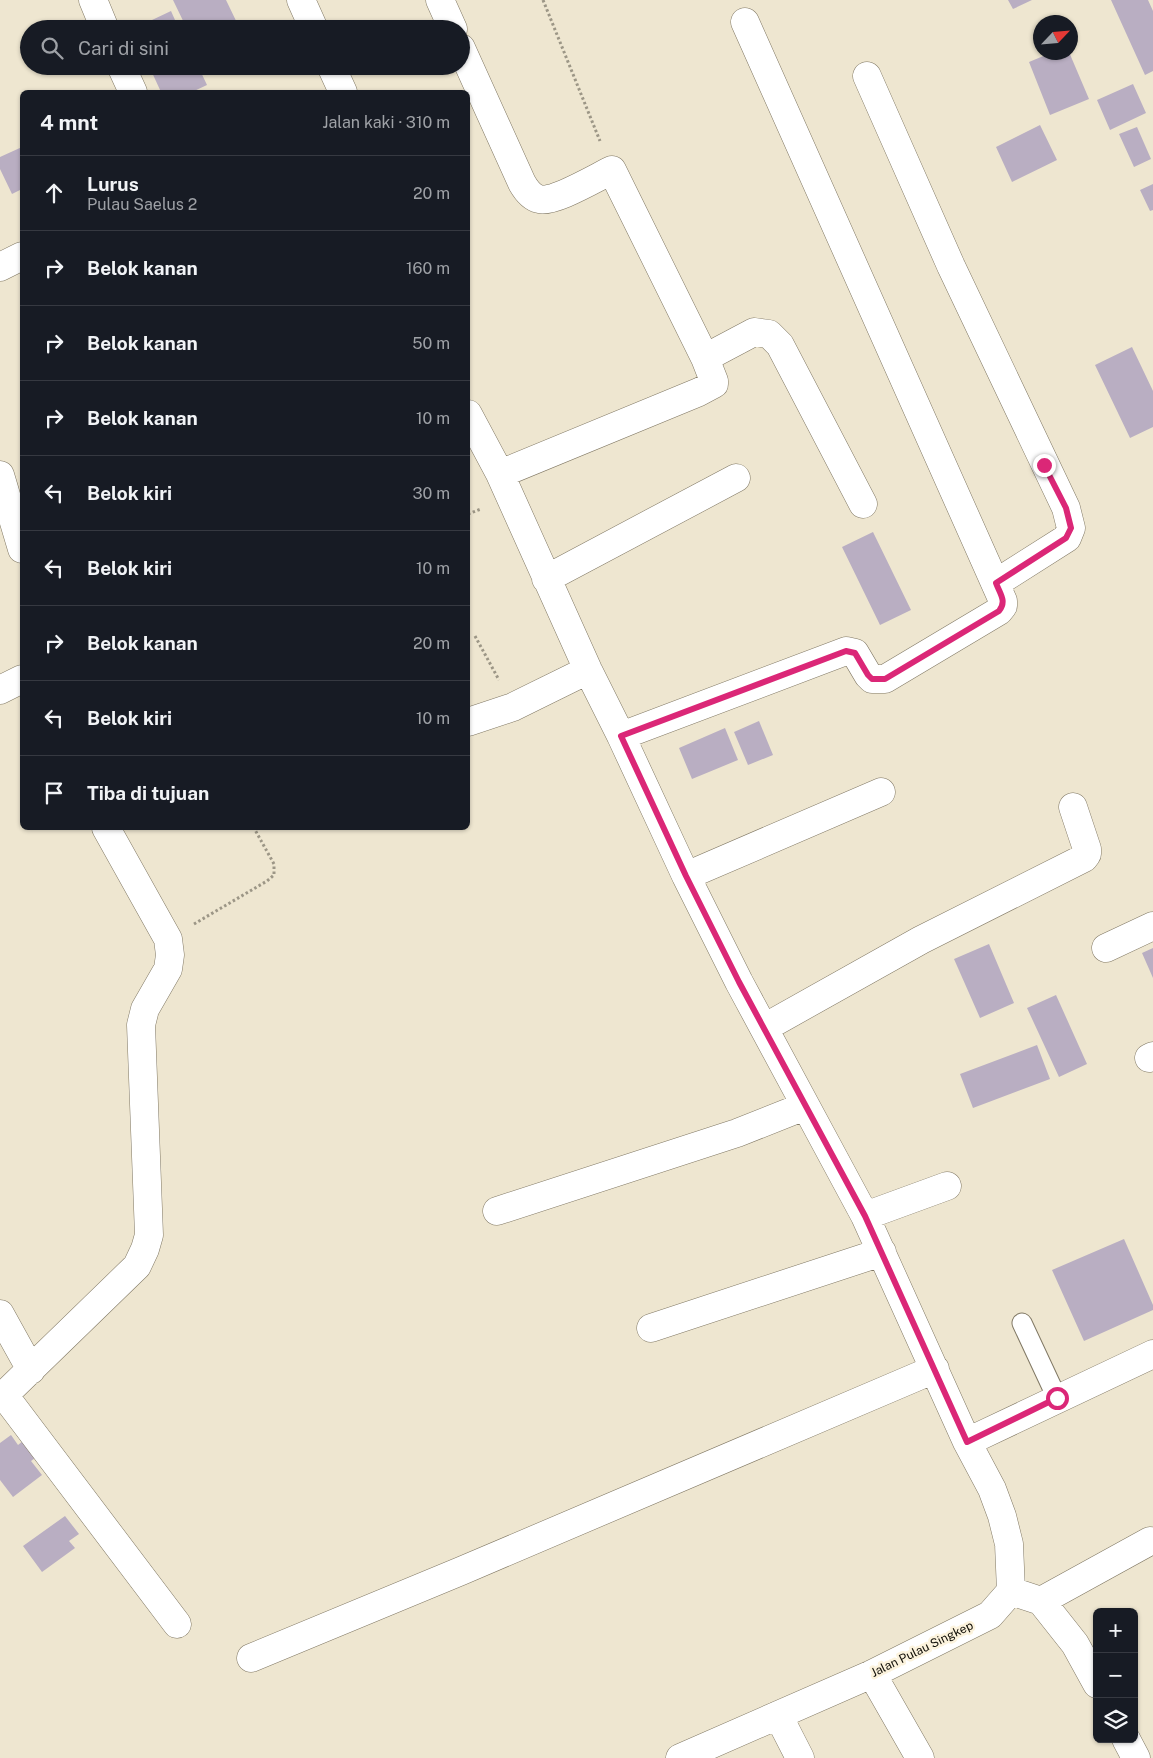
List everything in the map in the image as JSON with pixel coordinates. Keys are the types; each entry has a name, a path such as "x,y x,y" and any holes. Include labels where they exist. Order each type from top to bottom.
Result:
{"street":[{"path":"93,0 101,20"},
{"path":"301,0 310,20"},
{"path":"440,0 449,20"},
{"path":"621,736 846,651 855,653 872,679 885,679 999,611 1004,601 745,22"},
{"path":"470,68 522,184 529,194 540,200 552,200 612,170 705,358 714,381 714,384 710,387 500,474"},
{"path":"126,75 132,90"},
{"path":"335,75 342,90"},
{"path":"867,76 951,266 1066,508 1071,528 1066,538 996,583"},
{"path":"0,267 20,257"},
{"path":"705,358 754,332 769,334 780,345 864,504"},
{"path":"470,418 500,474 588,670 686,876 764,1028 865,1216 967,1442 992,1489 1002,1516 1009,1544 1011,1591 1041,1600 1075,1644 1093,1677"},
{"path":"0,475 20,542"},
{"path":"546,579 736,478"},
{"path":"470,721 513,707 588,670"},
{"path":"0,690 20,680"},
{"path":"686,876 881,792"},
{"path":"764,1028 921,940 1084,858 1087,854 1087,849 1073,808"},
{"path":"107,830 168,939 170,955 168,969 145,1009 141,1025 149,1235 146,1249 137,1266 2,1397 177,1624"},
{"path":"1106,948 1153,926"},
{"path":"497,1211 737,1133 806,1106"},
{"path":"865,1216 947,1186"},
{"path":"651,1328 882,1252"},
{"path":"0,1314 31,1370"},
{"path":"967,1442 1153,1354"},
{"path":"251,1658 462,1571 935,1369"},
{"path":"1041,1600 1150,1541"},
{"name":"Jalan Pulau Singkep","path":"680,1758 872,1674 990,1615 1011,1591"},
{"path":"872,1674 920,1758"},
{"path":"778,1715 800,1758"},
{"path":"1128,1743 1136,1758"}],"lane":[{"path":"1022,1323 1057,1398"}],"path":[{"path":"543,0 612,170"},
{"path":"475,636 513,707"},
{"path":"168,939 267,881 274,875 274,864 255,830"}],"building":[{"path":"173,0 226,0 236,20 183,20"},
{"path":"1008,0 1032,0 1013,9"},
{"path":"1111,0 1148,0 1153,11 1153,71 1145,75"},
{"path":"171,11 175,20 152,20"},
{"path":"1034,60 1072,60 1089,99 1050,115 1029,62"},
{"path":"153,75 202,75 207,85 196,90 160,90"},
{"path":"1133,84 1146,113 1110,130 1097,100"},
{"path":"1040,125 1057,160 1012,182 996,147"},
{"path":"1137,127 1151,159 1134,167 1119,134"},
{"path":"20,148 20,190 12,194 0,169 0,157"},
{"path":"1153,184 1153,210 1150,211 1140,190"},
{"path":"1132,347 1153,391 1153,427 1130,438 1095,365"},
{"path":"873,532 911,610 880,625 842,547"},
{"path":"759,721 773,755 748,765 734,732"},
{"path":"725,728 738,760 692,779 679,748"},
{"path":"989,944 1014,1003 980,1018 954,959"},
{"path":"1153,948 1153,978 1142,953"},
{"path":"1056,995 1087,1064 1059,1077 1027,1008"},
{"path":"1037,1045 1050,1079 973,1108 960,1074"},
{"path":"1124,1239 1153,1305 1153,1310 1084,1341 1052,1270"},
{"path":"11,1435 18,1445 23,1441 35,1458 31,1461 42,1475 13,1497 0,1480 0,1443"},
{"path":"65,1516 79,1534 69,1541 75,1548 42,1572 23,1546"}],"route":[{"path":"1044,465 1066,508 1071,528 1066,538 996,583 1004,601 999,611 885,679 872,679 855,653 850,651 841,652 621,736 686,876 739,982 865,1216 967,1442 1057,1398"}]}
